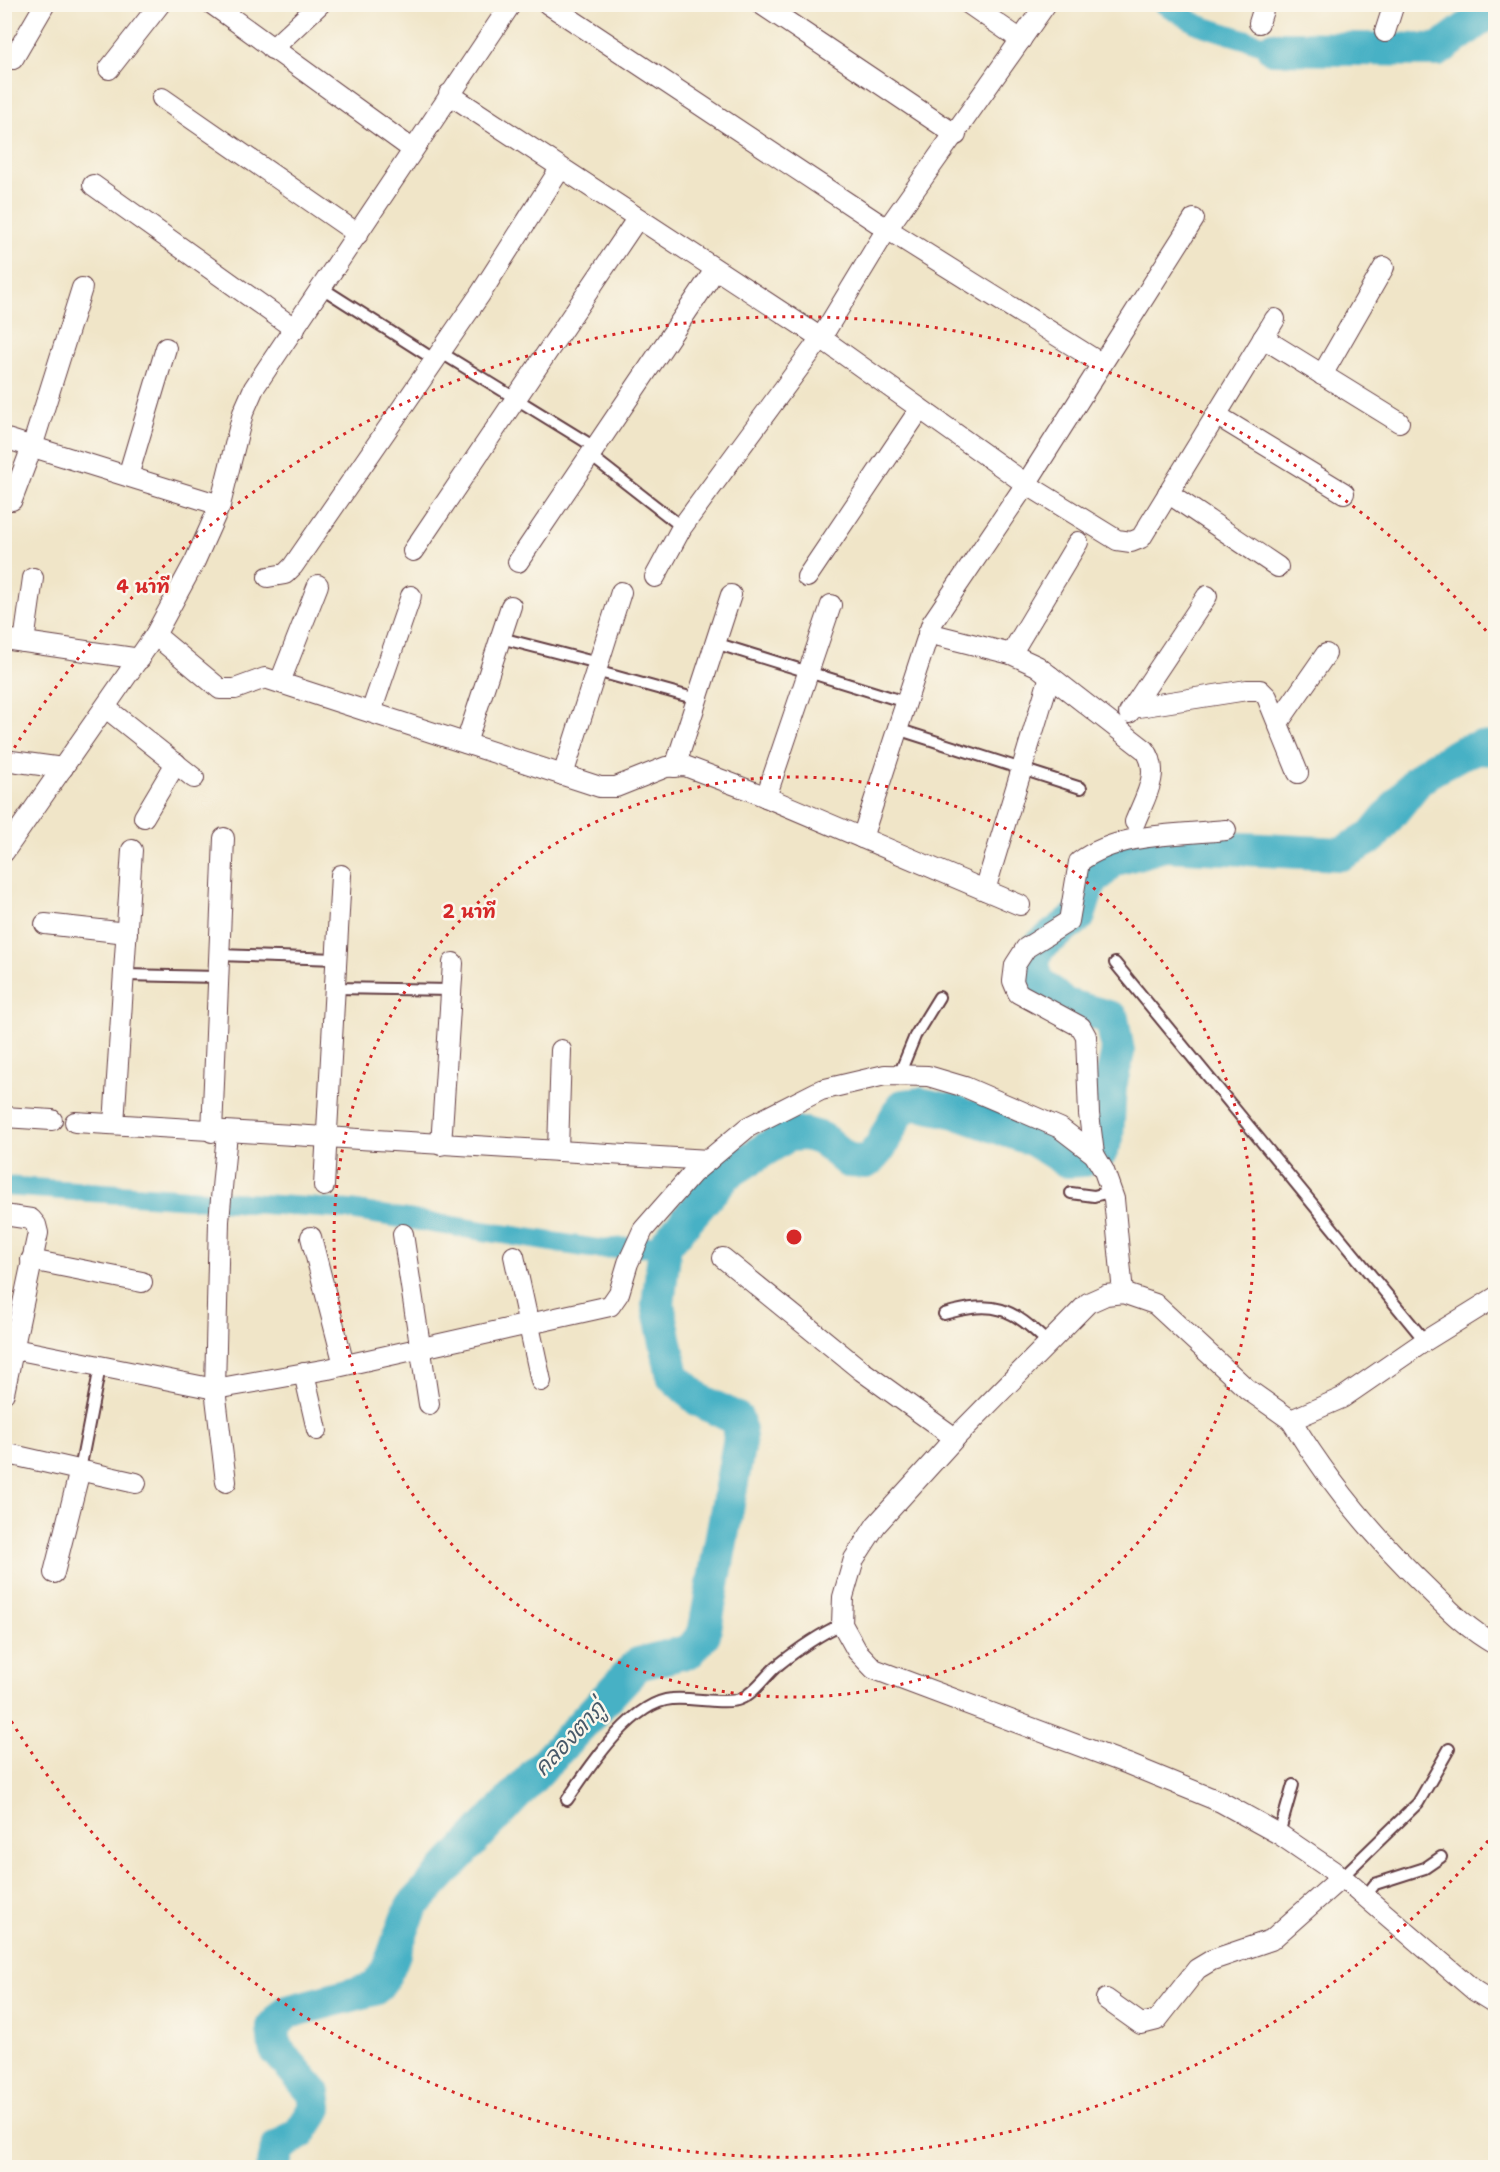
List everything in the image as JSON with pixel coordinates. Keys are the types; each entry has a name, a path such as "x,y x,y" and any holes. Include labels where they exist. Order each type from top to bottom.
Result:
{"street":[{"path":"14,59 45,4"},
{"path":"109,69 160,4"},
{"path":"212,4 412,149"},
{"path":"272,49 320,4"},
{"path":"4,852 140,659 195,561 220,505 247,399 511,4"},
{"path":"548,4 887,229 1102,364"},
{"path":"761,4 956,135"},
{"path":"969,4 1021,40"},
{"path":"655,577 682,527 821,338 887,229 956,135 1046,4"},
{"path":"1385,32 1394,4"},
{"path":"449,94 560,169 821,338 1026,484 1117,540 1131,542 1141,538 1275,319"},
{"path":"162,98 358,234"},
{"path":"268,577 285,574 293,566 437,356 560,169"},
{"path":"93,185 295,329"},
{"path":"413,551 637,219"},
{"path":"861,838 928,633 1026,484 1194,219"},
{"path":"1322,375 1384,267"},
{"path":"518,562 715,270"},
{"path":"12,500 32,447 82,288"},
{"path":"1263,338 1399,422"},
{"path":"128,476 166,348"},
{"path":"807,577 920,409"},
{"path":"1216,415 1344,493"},
{"path":"4,438 220,505"},
{"path":"1168,493 1278,567"},
{"path":"1011,654 1078,542"},
{"path":"33,578 14,640 140,659"},
{"path":"280,682 318,585"},
{"path":"564,775 621,592"},
{"path":"675,767 730,595"},
{"path":"371,712 411,596"},
{"path":"1119,728 1207,596"},
{"path":"766,797 831,605"},
{"path":"466,743 511,606"},
{"path":"928,633 1011,654 1050,676 1145,750 1154,772 1135,822"},
{"path":"155,635 220,689 235,689 266,678 600,787 616,787 666,767 685,766 766,797 1020,905"},
{"path":"1278,723 1326,654"},
{"path":"985,890 1050,676"},
{"path":"1132,708 1247,690 1260,690 1268,697 1298,772"},
{"path":"106,708 194,778"},
{"path":"4,760 63,768"},
{"path":"144,817 176,763"},
{"path":"1123,1293 1113,1191 1094,1154 1089,1114 1086,1036 1082,1027 1018,993 1013,981 1015,965 1026,948 1069,921 1079,862 1090,854 1129,840 1226,830"},
{"path":"224,838 218,977 222,1187 219,1221 215,1389 226,1482"},
{"path":"114,1124 132,850"},
{"path":"324,1186 341,875"},
{"path":"45,924 127,933"},
{"path":"441,1145 453,963"},
{"path":"558,1151 561,1050"},
{"path":"9,1348 215,1389 344,1365 610,1306 619,1293 628,1263 643,1230 693,1173 748,1127 821,1090 885,1075 928,1076 965,1087 1060,1128 1094,1154"},
{"path":"4,1117 52,1120"},
{"path":"75,1122 709,1160"},
{"path":"4,1215 31,1219 38,1233 9,1348 4,1393"},
{"path":"403,1234 429,1404"},
{"path":"311,1237 344,1365"},
{"path":"514,1256 541,1381"},
{"path":"723,1258 862,1371 955,1438"},
{"path":"31,1260 142,1282"},
{"path":"1496,1645 1463,1624 1384,1547 1317,1462 1292,1420 1247,1389 1155,1304 1123,1293 1106,1295 1088,1303 955,1438 876,1525 854,1559 843,1598 842,1624 857,1651 874,1669 1128,1764 1221,1802 1279,1834 1342,1877 1475,1991 1496,2004"},
{"path":"1292,1420 1342,1398 1425,1341 1496,1297"},
{"path":"304,1373 317,1430"},
{"path":"4,1453 136,1483"},
{"path":"54,1573 80,1470"},
{"path":"1106,1999 1141,2024 1157,2020 1197,1969 1212,1960 1271,1940 1342,1877"}],"lane":[{"path":"322,288 516,400 593,452 682,527"},
{"path":"501,638 697,699"},
{"path":"715,643 905,702"},
{"path":"897,729 1081,788"},
{"path":"219,955 337,959"},
{"path":"1115,963 1425,1341"},
{"path":"124,975 218,977"},
{"path":"335,987 452,990"},
{"path":"899,1075 915,1036 939,997"},
{"path":"1071,1193 1094,1196 1113,1191"},
{"path":"944,1314 981,1306 998,1308 1024,1319 1048,1343"},
{"path":"80,1470 100,1367"},
{"path":"567,1800 584,1775 636,1713 669,1699 701,1698 722,1702 741,1699 777,1666 817,1635 842,1624"},
{"path":"1342,1877 1418,1803 1449,1749"},
{"path":"1279,1834 1293,1785"},
{"path":"1365,1897 1376,1884 1425,1868 1441,1857"}],"waterway":[{"path":"1163,4 1199,25 1273,48"},
{"path":"1273,48 1438,50 1496,7"},
{"name":"คลองตาภู่","path":"273,2168 278,2147 300,2133 316,2108 314,2093 275,2048 273,2027 287,2012 374,1989 387,1971 414,1904 638,1664 690,1651 704,1634 740,1438 737,1419 699,1400 673,1376 658,1305 665,1245 726,1174 788,1135 805,1134 822,1139 848,1161 866,1162 883,1143 903,1106 919,1104 952,1111 1034,1140 1067,1161 1084,1160 1100,1153 1107,1138 1110,1086 1118,1052 1112,1018 1063,1004 1037,981 1033,964 1037,948 1079,916 1089,884 1113,860 1165,845 1341,854 1372,837 1417,781 1431,770 1461,753 1477,748 1496,749"},
{"path":"4,1186 350,1210 597,1249 665,1245"}]}
